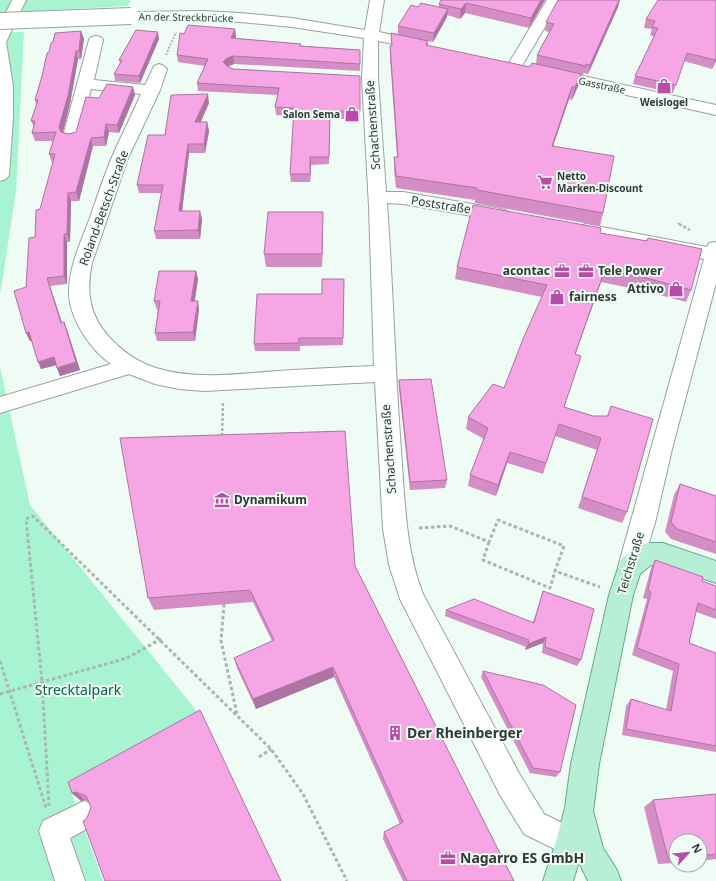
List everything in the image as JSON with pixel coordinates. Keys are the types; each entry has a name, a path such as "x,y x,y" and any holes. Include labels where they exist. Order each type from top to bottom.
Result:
{"main road":[{"path":"630,567 647,554 663,554 716,572"},
{"name":"Teichstraße","path":"558,881 571,842 579,808 585,764 622,595 630,567"},
{"path":"579,808 588,851 597,870 606,881"}],"street":[{"path":"0,40 19,0"},
{"name":"Schachenstraße","path":"377,0 362,78 378,197 385,373 395,529 398,553 412,599 510,785 534,824 571,842"},
{"path":"528,69 554,0"},
{"name":"An der Streckbrücke","path":"0,21 184,15 257,19 371,35"},
{"path":"371,35 432,48"},
{"path":"71,136 96,40"},
{"path":"0,44 5,86 5,117 0,175"},
{"name":"Gasstraße","path":"500,63 716,110"},
{"name":"Roland-Betsch-Straße","path":"159,69 152,90 117,166 83,261 78,291 82,311 90,328 112,355 130,366 165,379 188,382 223,383 385,373"},
{"path":"85,84 152,90"},
{"name":"Poststraße","path":"378,197 402,198 520,218"},
{"path":"566,226 715,252"},
{"name":"Teichstraße","path":"630,567 643,523 660,449 715,252"},
{"path":"0,405 130,366"},
{"path":"70,881 53,831 84,815"}],"path":[{"path":"159,69 184,15"},
{"path":"222,442 223,383"},
{"path":"0,661 48,812 42,681 26,519 33,516 161,639 272,749 303,794 347,881"},
{"path":"498,520 564,546 555,571 550,588 483,560 498,520"},
{"path":"395,529 450,526 489,542"},
{"path":"555,571 622,595"},
{"path":"224,604 221,641 237,714"},
{"path":"0,694 128,658 161,639"},
{"path":"259,757 272,749"}],"green space":[{"path":"0,0 131,0 128,6 0,13"},
{"path":"0,32 24,32 16,192 0,295"},
{"name":"Strecktalpark","path":"0,367 30,505 200,715 69,785 103,881 0,881"}],"building":[{"path":"441,0 541,0 531,18 466,3 461,9 439,4"},
{"path":"558,0 619,0 590,65 586,64 586,66 537,55 554,24 546,22"},
{"path":"658,0 716,0 716,58 715,60 687,53 676,85 635,76 658,28 652,27 655,21 646,19"},
{"path":"421,3 448,9 434,33 398,26 411,5 418,7"},
{"path":"188,25 235,29 231,38 301,44 300,46 360,50 360,64 233,56 227,58 223,62 233,69 360,76 360,111 330,111 329,157 310,157 310,174 290,174 294,108 275,107 279,88 197,83 208,59 177,55 180,33 184,34"},
{"path":"136,30 158,32 139,76 114,74 122,60 119,60"},
{"path":"81,31 79,51 76,51 68,96 59,127 61,132 69,134 76,132 86,97 99,98 107,84 133,87 117,125 106,124 104,137 91,138 76,192 68,193 67,234 64,234 64,276 47,278 61,323 64,322 76,362 57,368 54,357 38,362 29,332 26,333 14,291 26,287 29,238 35,237 36,210 40,209 55,154 49,154 56,132 32,133 35,121 31,121 38,100 35,100 47,53 49,52 51,43 53,42 55,33"},
{"path":"391,33 428,41 426,45 530,67 532,63 581,74 575,87 572,87 552,146 614,156 603,213 477,190 477,188 396,176 394,157 398,157 390,46 392,46"},
{"path":"208,94 195,122 207,122 204,144 188,144 179,211 200,211 198,230 154,231 163,185 137,185 148,135 165,135 171,95"},
{"path":"473,205 601,228 600,233 647,241 648,238 702,249 691,290 635,275 605,269 575,354 581,356 564,407 593,416 608,416 611,406 653,419 627,512 582,497 601,438 559,424 546,463 510,452 498,485 470,475 488,428 468,417 493,384 504,388 523,339 547,285 457,267"},
{"path":"268,212 323,212 322,254 264,254"},
{"path":"159,271 196,271 191,301 198,301 193,332 155,333 160,301 154,301"},
{"path":"322,279 344,279 343,338 299,338 299,343 254,344 257,294 322,294"},
{"path":"431,379 447,480 410,482 399,380"},
{"name":"Der Rheinberger","path":"345,431 355,566 514,881 407,881 384,832 403,822 333,667 253,699 234,658 274,640 250,590 148,598 120,438"},
{"path":"680,484 716,496 716,542 677,529 671,522"},
{"path":"655,560 703,577 702,581 716,586 716,610 698,603 689,643 716,653 716,746 626,729 631,699 671,711 679,664 637,648 651,592 648,590"},
{"path":"543,591 594,609 581,660 545,647 546,637 528,644 529,640 446,610 474,599 534,623"},
{"path":"483,671 543,685 576,705 560,772 533,768"},
{"path":"200,710 281,881 105,881 83,821 87,818 91,807 86,796 76,792 72,793 68,782"},
{"path":"716,794 716,854 708,855 708,833 668,833 668,858 653,800"}],"place":[{"name":"Weislogel","path":"664,86"},
{"name":"Salon Sema","path":"352,114"},
{"name":"Netto Marken-Discount","path":"545,182"},
{"name":"acontac","path":"562,271"},
{"name":"Tele Power","path":"586,271"},
{"name":"Attivo","path":"676,289"},
{"name":"fairness","path":"557,297"},
{"name":"Dynamikum","path":"222,500"},
{"name":"Der Rheinberger","path":"395,733"},
{"name":"Nagarro ES GmbH","path":"448,858"}]}
